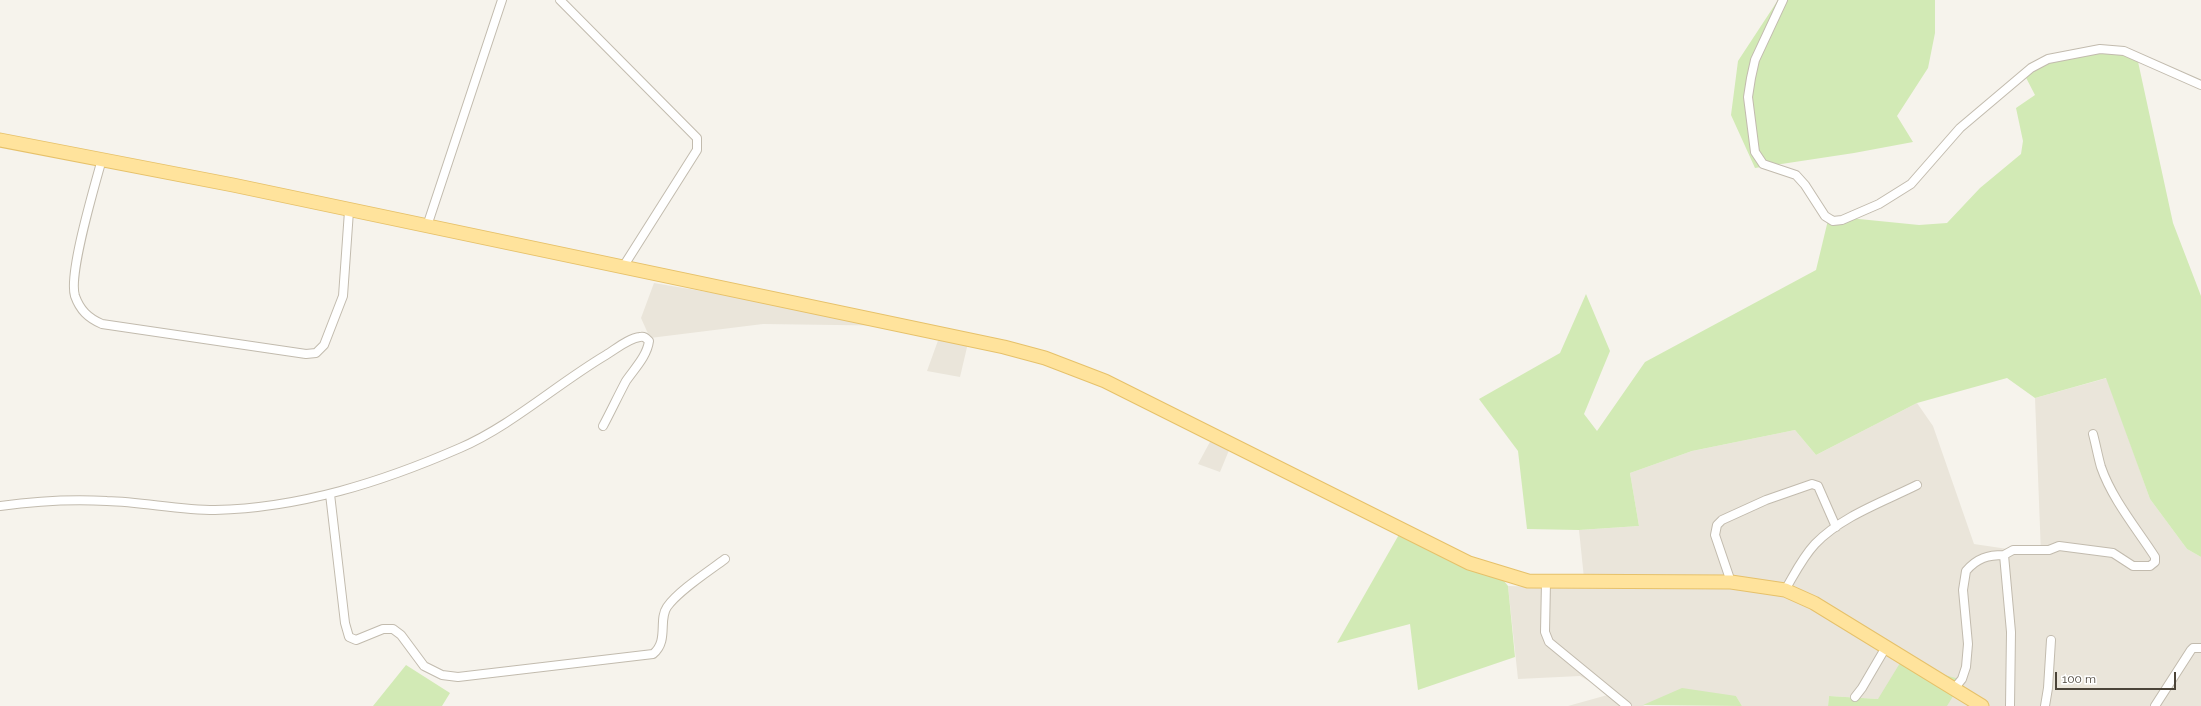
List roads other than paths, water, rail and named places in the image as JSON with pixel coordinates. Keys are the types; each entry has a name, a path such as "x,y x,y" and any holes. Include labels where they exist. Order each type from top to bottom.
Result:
{"main road":[{"path":"0,140 102,159 427,226 1004,347 1045,358 1105,381 1234,444 1469,563 1528,581 1731,582 1784,590 1814,604 1886,647 1953,690 1982,706"}],"street":[{"path":"427,226 502,0"},
{"path":"560,0 697,138 697,150 623,268"},
{"path":"1783,0 1755,60 1750,78 1748,97 1756,152 1763,164 1796,175 1805,185 1825,216 1833,221 1842,220 1879,204 1911,184 1960,128 2031,68 2048,58 2100,49 2124,51 2201,86"},
{"path":"102,159 89,206 74,274 75,296 84,314 91,320 102,324 306,354 316,354 324,345 343,296 349,211"},
{"path":"0,506 74,499 214,510 288,502 330,494 376,481 422,465 465,446 508,420 602,357 631,340 640,337 646,338 649,341 643,358 626,382 603,426"},
{"path":"1953,690 1962,679 1966,667 1968,644 1964,590 1966,570 1980,558 1991,555 2004,555 2013,550 2049,550 2059,546 2113,553 2133,566 2150,566 2156,562 2155,557 2134,529 2106,480 2101,468 2093,434"},
{"path":"1731,582 1715,535 1717,525 1722,520 1766,500 1812,484 1818,486 1836,527"},
{"path":"1784,590 1811,549 1836,527 1917,485"},
{"path":"330,494 345,623 349,637 352,640 358,640 383,630 393,629 401,635 424,666 435,672 450,677 482,675 653,654 658,649 662,636 667,607 700,577 725,559"},
{"path":"2004,555 2011,632 2010,706"},
{"path":"1546,582 1545,632 1548,642 1627,706"},
{"path":"2045,706 2051,640"},
{"path":"1855,697 1862,688 1886,647"},
{"path":"2155,706 2191,650 2198,647 2201,648"}]}
